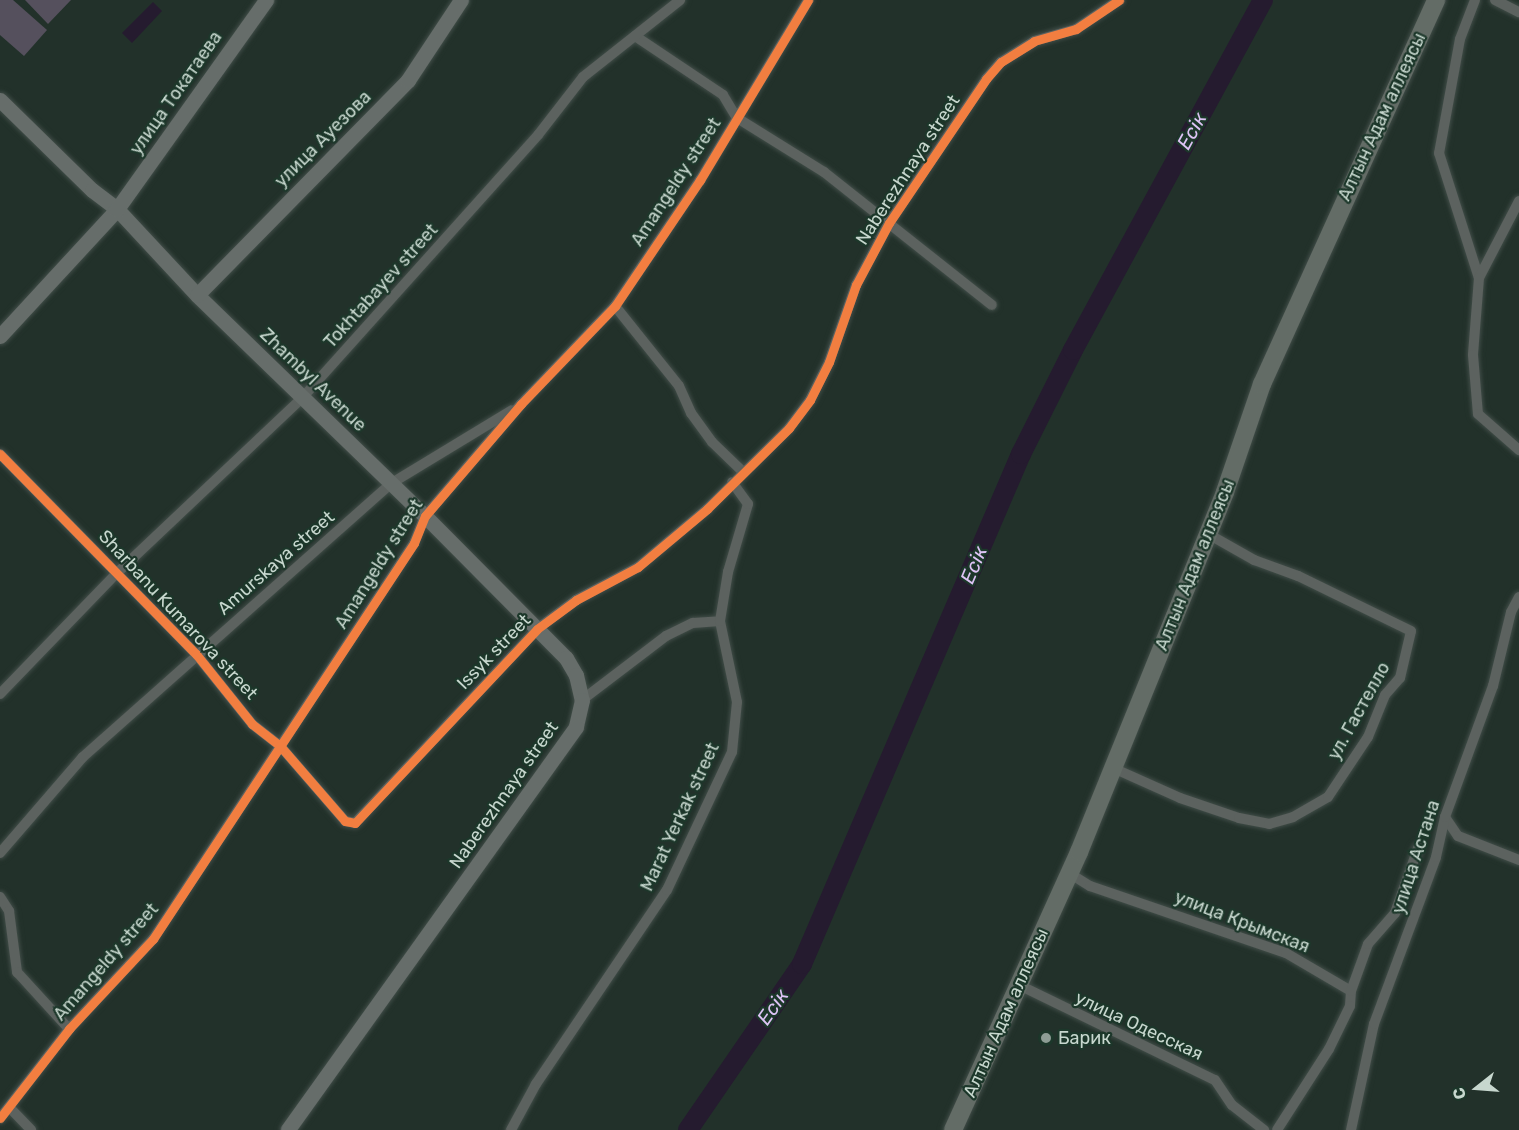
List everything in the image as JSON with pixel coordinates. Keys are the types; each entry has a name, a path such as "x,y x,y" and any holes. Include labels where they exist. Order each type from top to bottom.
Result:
{"main road":[{"name":"Алтын Адам аллеясы","path":"953,1130 1069,873 1113,768 1208,534 1262,384 1436,0"}],"street":[{"name":"улица Токатаева","path":"0,336 117,209 266,0"},
{"name":"улица Ауезова","path":"197,295 408,80 461,0"},
{"name":"Tokhtabayev street","path":"0,694 117,573 303,397 538,135 583,77 680,0"},
{"name":"Amangeldy street","path":"0,1118 69,1029 153,939 414,543 424,516 521,404 615,306 737,118 808,0"},
{"name":"Naberezhnaya street","path":"732,482 789,428 810,400 829,362 856,285 889,223 986,79 1001,62 1034,40 1076,29 1119,0"},
{"path":"1475,0 1460,39 1439,153 1479,278 1473,355 1478,414 1519,450"},
{"path":"1495,0 1519,12"},
{"path":"634,36 723,95 737,118 824,172 992,305"},
{"name":"Zhambyl Avenue","path":"2,105 92,190 117,209 197,295 392,483 566,658 576,675 582,700"},
{"path":"1479,278 1519,201"},
{"path":"615,306 679,386 691,413 712,442 742,471"},
{"name":"Amurskaya street","path":"0,853 83,757 196,654 392,483 521,404"},
{"name":"Sharbanu Kumarova street","path":"0,454 196,654 252,724 281,747 345,821 355,823"},
{"path":"582,700 666,636 693,623 720,621 728,572 748,504 732,482"},
{"name":"Issyk street","path":"355,823 537,629 576,600 638,567 707,509 732,482"},
{"name":"ул. Гастелло","path":"1113,768 1180,798 1239,818 1269,824 1293,818 1328,797 1368,737 1385,695 1400,678 1411,631 1298,576 1254,560 1208,534"},
{"name":"улица Астана","path":"1351,1130 1374,1024 1436,857 1445,817 1493,686 1511,612 1519,597"},
{"name":"Marat Yerkak street","path":"511,1130 536,1084 667,890 732,752 737,702 720,621"},
{"name":"Naberezhnaya street","path":"288,1130 576,727 582,700"},
{"path":"1445,817 1458,836 1519,860"},
{"path":"1277,1130 1329,1049 1350,1006 1351,991 1368,944 1395,913 1418,848"},
{"name":"улица Крымская","path":"1069,873 1090,886 1286,952 1351,991"},
{"path":"0,897 9,911 17,972 69,1029"},
{"name":"улица Одесская","path":"1019,985 1030,993 1215,1080 1232,1105 1264,1130"},
{"path":"9,1107 31,1130"}],"shaded area":[{"path":"0,0 13,0 47,30 24,56 0,35"},
{"path":"25,0 71,0 48,24"},
{"path":"153,2 162,11 132,43 122,33"}],"waterway":[{"name":"Есік","path":"688,1130 802,964 1021,454 1073,350 1263,0"}],"cycle path":[{"path":"0,1118 69,1029 153,939 414,543 425,516 521,404 615,306 700,180 808,0"},
{"path":"0,454 196,654 252,724 281,747 345,821 355,823 537,629 576,600 638,567 707,509 789,428 810,400 829,362 856,285 889,223 986,79 1001,62 1034,41 1076,29 1119,0"}],"place":[{"name":"Барик","path":"1046,1038"}]}
